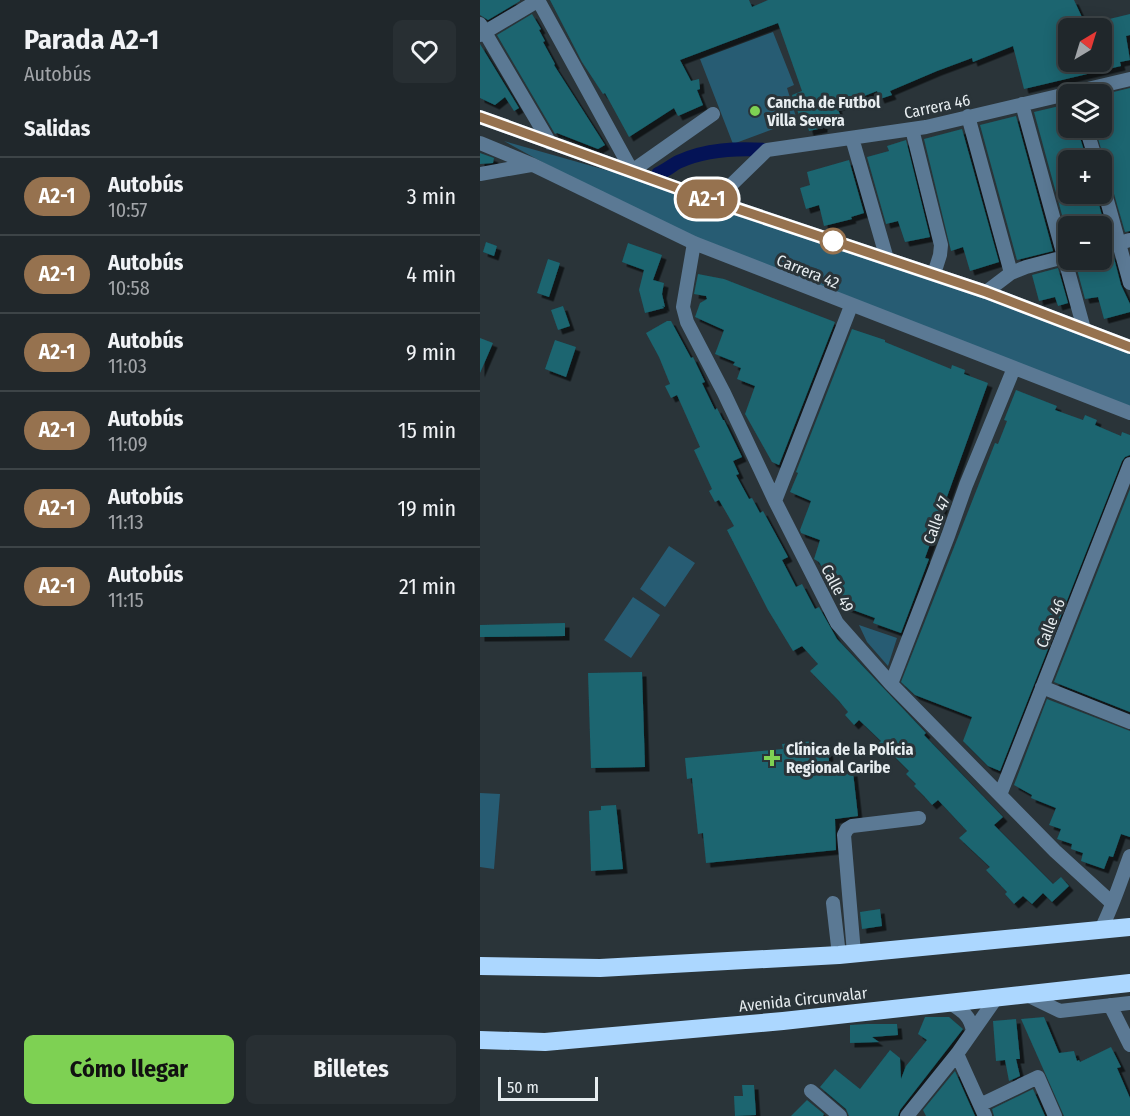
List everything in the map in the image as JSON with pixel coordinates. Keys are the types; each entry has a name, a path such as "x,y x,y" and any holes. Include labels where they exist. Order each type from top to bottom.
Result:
{"highway":[{"path":"480,966 600,968 846,954 1129,927"},
{"name":"Avenida Circunvalar","path":"480,1040 545,1042 783,1021 1130,983"}],"street":[{"path":"550,143 482,30 538,0 632,171"},
{"name":"Carrera 46","path":"1111,84 1130,79"},
{"name":"Carrera 46","path":"702,197 728,188 767,150 912,129 1058,97"},
{"path":"1022,104 1058,229"},
{"path":"632,171 681,134 713,114"},
{"path":"968,116 1011,273"},
{"path":"480,117 702,197 986,292 1130,347"},
{"path":"912,129 941,245 934,274"},
{"path":"852,138 886,259"},
{"name":"Carrera 42","path":"480,143 533,165 694,243 1130,413"},
{"path":"480,174 533,165"},
{"path":"728,188 734,208"},
{"path":"1111,204 1125,242 1130,283"},
{"name":"Calle 49","path":"694,243 683,307 687,322 837,623 891,684 1129,927"},
{"path":"986,292 1011,273 1058,259"},
{"path":"1069,270 1084,329"},
{"path":"775,501 851,306"},
{"name":"Calle 47","path":"891,684 966,485 1014,368"},
{"name":"Calle 46","path":"1000,795 1042,687 1125,489 1130,464"},
{"path":"1042,687 1130,722"},
{"path":"846,954 850,901 843,843 847,829 852,826 919,818"},
{"path":"1101,929 1130,856"},
{"path":"833,903 846,954"},
{"path":"1027,995 1060,1011 1130,1003"},
{"path":"912,1113 997,997"},
{"path":"950,1003 964,1011 973,1032"},
{"path":"1110,1005 1130,1045"},
{"path":"957,1054 982,1110 1038,1077 1055,1116"},
{"path":"811,1091 837,1115"}],"shaded area":[{"path":"773,32 794,85 787,88 797,120 733,144 700,59"},
{"path":"504,141 708,199 1130,350 1130,412 851,306 611,200"},
{"path":"669,546 695,563 665,607 640,589"},
{"path":"633,597 660,615 631,658 604,640"},
{"path":"859,625 897,638 888,666 867,642"},
{"path":"480,793 500,794 494,869 480,867"}],"building":[{"path":"480,0 520,1 488,20 480,15"},
{"path":"550,0 749,0 752,7 768,0 1074,0 1082,18 1058,18 1058,72 1096,72 1024,89 1013,46 973,62 972,58 937,71 890,91 892,95 880,99 877,91 837,107 841,117 823,125 823,128 809,131 805,116 800,118 792,95 802,91 778,23 680,60 691,81 699,79 700,89 697,90 703,105 678,116 674,108 629,137 605,93 603,94 582,62"},
{"path":"532,14 541,29 539,30 545,41 543,42 554,65 605,145 598,149 555,134 497,35"},
{"path":"1130,14 1130,35 1126,36 1130,60 1120,62 1121,66 1112,68 1112,18"},
{"path":"480,44 519,108 514,111 505,97 495,105 480,98"},
{"path":"1130,88 1130,231 1125,232 1112,187 1112,150 1101,150 1098,138 1112,138 1112,92"},
{"path":"1058,106 1058,138 1080,138 1084,150 1058,150 1058,200 1034,112"},
{"path":"1016,116 1053,251 1017,260 980,125"},
{"path":"962,129 999,262 970,271 963,247 951,251 924,139"},
{"path":"906,140 930,237 905,242 898,221 886,224 867,157 889,151 887,146"},
{"path":"480,153 494,158 493,163 480,164"},
{"path":"849,160 864,213 851,217 852,219 824,226 819,205 806,209 800,188 810,185 807,172"},
{"path":"1059,204 1099,204 1102,216 1062,216"},
{"path":"486,242 497,246 494,256 483,252"},
{"path":"628,243 662,255 653,280 664,283 662,294 665,307 662,306 664,308 645,313 639,290 644,270 622,262"},
{"path":"1112,254 1121,285 1130,304 1130,312 1104,319 1098,297 1085,299 1077,270 1112,270"},
{"path":"548,259 560,263 549,297 537,293"},
{"path":"1058,268 1068,303 1058,306 1055,297 1039,301 1032,275"},
{"path":"698,274 724,279 835,322 779,465 772,462 745,414 755,386 737,379 741,368 733,365 735,362 715,354 724,330 695,317 700,303 707,299 706,296 694,294"},
{"path":"563,306 570,326 558,330 551,310"},
{"path":"671,321 691,358 693,357 715,410 717,408 742,457 733,461 739,474 736,475 749,499 752,498 760,513 763,511 788,557 782,560 796,587 802,584 815,609 819,607 837,639 926,733 924,735 1003,817 994,825 1053,884 1061,877 1069,886 1052,902 1043,893 1032,904 1023,896 1014,904 1005,894 1007,892 986,870 990,867 959,838 967,831 938,800 932,805 914,786 916,784 906,774 909,771 889,751 887,752 878,744 881,741 859,720 854,725 845,715 848,712 810,671 818,664 802,646 793,651 768,610 727,530 734,526 719,500 715,502 709,491 712,489 694,450 700,447 677,395 671,398 665,386 670,384 646,333"},
{"path":"852,329 885,340 885,342 951,369 952,365 965,370 964,374 988,383 925,558 929,559 901,633 873,623 875,618 845,607 819,562 814,559 820,540 801,533 800,530 811,501 790,492"},
{"path":"480,338 493,343 480,373"},
{"path":"555,340 576,347 566,377 545,369"},
{"path":"1016,390 1057,406 1055,410 1083,420 1085,415 1097,420 1095,425 1121,436 1122,432 1130,435 1130,455 1122,461 1000,771 988,766 963,741 972,717 915,695 901,682 995,443 998,444 1007,421 1004,420"},
{"path":"1130,489 1130,712 1054,682"},
{"path":"565,623 565,636 480,637 480,625"},
{"path":"642,672 645,767 591,768 588,673"},
{"path":"1047,699 1130,731 1130,837 1121,834 1113,857 1109,856 1104,869 1081,861 1083,853 1071,849 1072,844 1057,839 1061,829 1049,825 1056,808 1031,798 1032,795 1014,785"},
{"path":"814,741 815,747 828,747 830,774 853,772 858,816 835,819 836,850 706,863 703,833 698,834 692,778 687,779 685,758 783,749 782,744"},
{"path":"616,805 623,869 591,871 589,811 601,810 601,806"},
{"path":"880,909 882,926 862,929 860,912"},
{"path":"925,1017 949,1017 963,1029 900,1110 898,1116 849,1116 846,1109 820,1087 835,1069 860,1089 890,1050 900,1058 901,1079 906,1066 927,1040 918,1034"},
{"path":"1044,1017 1059,1053 1074,1051 1077,1061 1080,1062 1111,1047 1121,1067 1117,1068 1130,1098 1130,1116 1064,1116 1021,1019"},
{"path":"1016,1019 1020,1059 1016,1059 1020,1076 1009,1081 1005,1060 996,1061 993,1021"},
{"path":"897,1024 898,1035 872,1037 879,1042 850,1043 850,1025"},
{"path":"955,1071 975,1116 926,1116 923,1110"},
{"path":"742,1085 754,1085 756,1115 735,1116 734,1096 743,1096"},
{"path":"1033,1089 1045,1116 994,1116 992,1109"},
{"path":"807,1100 824,1114 823,1116 791,1116"}],"waterway":[{"path":"658,174 678,162 700,154 733,149 767,150"}],"bus line":[{"name":"A2-1","path":"480,117 702,197 986,292 1130,347"}],"place":[{"name":"Cancha de Futbol Villa Severa","path":"755,111"},
{"name":"Clínica de la Polícia Regional Caribe","path":"772,758"}]}
